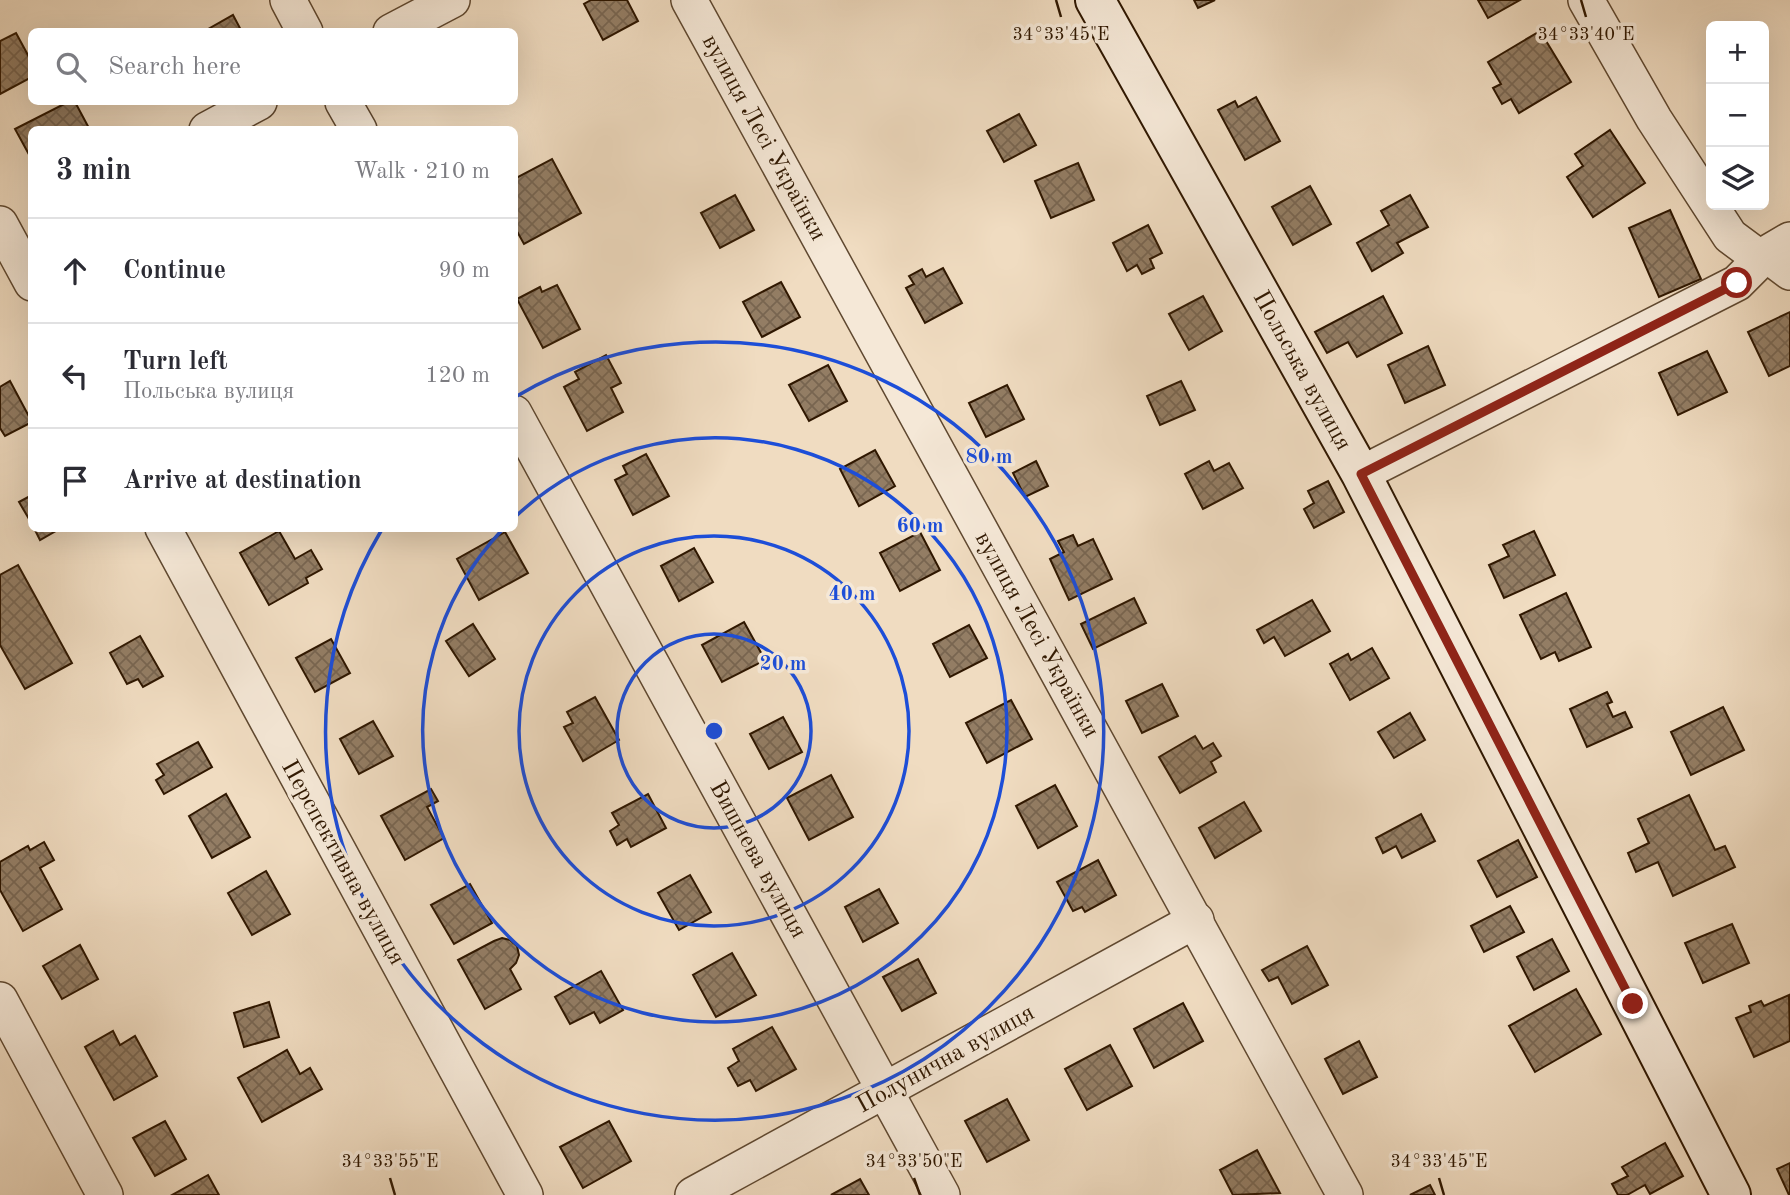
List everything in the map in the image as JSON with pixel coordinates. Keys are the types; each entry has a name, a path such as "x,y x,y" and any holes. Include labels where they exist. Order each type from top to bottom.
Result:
{"street":[{"path":"288,0 303,28"},
{"path":"399,28 452,0"},
{"name":"вулиця Лесі Українки","path":"689,0 1345,1195"},
{"name":"Польська вулиця","path":"1095,0 1361,474 1731,1195"},
{"path":"1586,0 1654,120 1730,236 1757,256 1782,255"},
{"path":"214,126 253,105"},
{"path":"345,105 357,126"},
{"path":"10,232 28,274"},
{"path":"1361,474 1737,283 1782,255"},
{"name":"Вишнева вулиця","path":"518,420 942,1195"},
{"name":"Перспективна вулиця","path":"165,532 525,1195"},
{"name":"Полунична вулиця","path":"693,1195 1196,920"},
{"path":"0,1000 105,1195"}],"building":[{"path":"591,0 627,0 638,21 603,40 584,4"},
{"path":"1194,0 1215,0 1198,8"},
{"path":"1478,0 1520,0 1488,18"},
{"path":"233,15 240,28 210,28"},
{"path":"1540,31 1571,82 1519,113 1511,99 1502,104 1493,88 1501,84 1488,62"},
{"path":"16,33 28,55 28,79 0,94 0,41"},
{"path":"1256,97 1280,141 1245,160 1218,110 1235,101 1238,107"},
{"path":"62,105 77,105 88,126 28,126 28,153 15,129"},
{"path":"1019,114 1036,145 1004,162 987,131"},
{"path":"1610,130 1645,183 1593,217 1567,177 1583,166 1575,154"},
{"path":"552,159 581,213 524,244 518,233 518,177"},
{"path":"1078,163 1094,200 1051,218 1035,181"},
{"path":"1310,186 1331,224 1293,245 1272,207"},
{"path":"735,195 754,230 720,248 701,213"},
{"path":"1410,195 1428,227 1397,243 1403,253 1372,271 1357,243 1389,225 1381,211"},
{"path":"1670,210 1701,279 1659,297 1629,228"},
{"path":"1148,225 1162,253 1150,259 1154,268 1142,274 1137,265 1127,271 1113,243"},
{"path":"943,268 962,303 925,323 906,288 914,284 909,276 922,269 926,277"},
{"path":"781,282 800,317 762,337 743,302"},
{"path":"557,285 580,329 543,348 518,301 540,287 542,292"},
{"path":"1203,296 1222,331 1189,350 1169,314"},
{"path":"1383,296 1402,333 1357,357 1348,342 1327,353 1315,332"},
{"path":"1790,312 1790,366 1769,376 1748,332"},
{"path":"1428,346 1445,385 1405,403 1388,365"},
{"path":"1707,351 1727,392 1678,415 1659,373"},
{"path":"606,355 621,383 611,388 623,412 587,431 564,387 579,379 575,372"},
{"path":"828,365 847,401 809,421 789,385"},
{"path":"10,381 28,415 28,424 5,436 0,428 0,387"},
{"path":"1181,381 1195,410 1160,425 1147,396"},
{"path":"1007,385 1024,419 986,437 969,403"},
{"path":"875,450 895,486 859,506 840,469"},
{"path":"646,454 669,496 633,515 615,480 627,474 623,466"},
{"path":"1036,461 1048,486 1025,497 1013,473"},
{"path":"1209,461 1214,471 1229,463 1243,488 1203,509 1185,474"},
{"path":"1328,481 1344,512 1314,528 1304,509 1314,503 1308,491"},
{"path":"28,497 28,517 19,502"},
{"path":"1534,531 1555,575 1504,598 1489,565 1509,556 1503,545"},
{"path":"36,532 54,532 40,540"},
{"path":"280,532 295,559 311,550 322,569 306,578 308,583 269,605 240,553"},
{"path":"505,532 528,573 479,600 457,559"},
{"path":"920,532 940,570 900,591 880,553"},
{"path":"1073,535 1078,546 1093,539 1112,579 1069,600 1050,559 1064,552 1058,541"},
{"path":"694,548 713,582 679,601 661,566"},
{"path":"18,565 72,663 25,689 0,645 0,575"},
{"path":"1566,593 1591,647 1559,661 1555,652 1541,659 1520,615"},
{"path":"1134,598 1146,623 1093,649 1081,624"},
{"path":"1312,600 1330,631 1285,656 1274,637 1264,643 1257,630"},
{"path":"744,622 765,660 722,682 702,645"},
{"path":"473,624 495,659 469,676 446,641"},
{"path":"969,625 987,658 950,677 933,644"},
{"path":"140,636 163,676 143,687 138,679 127,684 110,653"},
{"path":"331,639 350,673 315,692 296,658"},
{"path":"1372,648 1389,678 1350,700 1330,664 1348,654 1351,660"},
{"path":"1162,684 1178,716 1142,733 1126,701"},
{"path":"1607,692 1612,702 1607,704 1613,717 1625,712 1632,727 1587,747 1570,709"},
{"path":"595,697 619,740 583,761 564,727 573,723 567,712"},
{"path":"1011,700 1032,739 987,763 966,723"},
{"path":"1723,707 1744,750 1691,775 1671,732"},
{"path":"1410,713 1425,740 1394,758 1378,732"},
{"path":"783,717 802,752 769,769 750,734"},
{"path":"373,721 393,756 359,774 340,739"},
{"path":"1195,736 1203,749 1213,743 1221,756 1211,762 1216,772 1180,793 1159,757"},
{"path":"198,742 212,767 164,794 156,780 164,775 157,764"},
{"path":"831,775 853,817 809,840 787,798"},
{"path":"1055,785 1077,826 1038,848 1016,806"},
{"path":"431,789 438,801 427,807 444,838 405,860 381,816"},
{"path":"226,794 250,837 212,858 189,816"},
{"path":"648,794 666,828 631,847 627,839 617,845 610,831 619,825 612,813"},
{"path":"1689,795 1715,850 1725,846 1735,867 1673,896 1658,862 1636,872 1628,853 1649,843 1638,819"},
{"path":"1244,802 1261,831 1215,858 1199,828"},
{"path":"1421,814 1435,841 1402,858 1396,846 1383,853 1376,838"},
{"path":"1518,840 1537,877 1497,897 1478,861"},
{"path":"44,842 54,860 40,868 62,909 23,931 0,890 0,862 28,846 30,850"},
{"path":"1098,860 1116,895 1085,912 1082,907 1073,911 1057,882"},
{"path":"266,871 290,914 252,935 228,893"},
{"path":"690,875 711,912 679,930 658,893"},
{"path":"470,884 492,923 454,944 431,905"},
{"path":"879,889 898,923 863,942 845,907"},
{"path":"1510,906 1524,932 1484,952 1471,926"},
{"path":"1732,924 1749,963 1703,983 1685,943"},
{"path":"502,938 517,946 519,955 510,969 521,989 485,1009 458,960"},
{"path":"1552,939 1569,971 1534,990 1517,957"},
{"path":"80,945 98,979 62,999 43,966"},
{"path":"1307,946 1328,985 1292,1004 1278,977 1269,981 1262,970"},
{"path":"732,953 756,995 716,1017 693,975"},
{"path":"918,959 936,993 902,1011 883,977"},
{"path":"601,971 623,1010 600,1023 594,1012 570,1024 555,997"},
{"path":"1576,989 1601,1034 1535,1072 1509,1026"},
{"path":"1789,995 1790,1041 1754,1057 1736,1018 1751,1012 1749,1006 1761,1001 1764,1006"},
{"path":"269,1002 279,1037 244,1047 234,1013"},
{"path":"1183,1003 1203,1041 1154,1068 1134,1029"},
{"path":"772,1027 796,1069 756,1091 750,1080 738,1086 728,1068 739,1061 733,1049"},
{"path":"113,1031 120,1045 135,1036 157,1076 114,1100 85,1047"},
{"path":"1359,1041 1377,1077 1343,1094 1325,1059"},
{"path":"1110,1045 1132,1086 1087,1110 1065,1069"},
{"path":"287,1050 300,1074 310,1068 322,1089 262,1122 238,1078"},
{"path":"1007,1099 1029,1140 987,1162 965,1121"},
{"path":"165,1121 186,1159 155,1176 133,1138"},
{"path":"609,1121 631,1161 583,1188 560,1147"},
{"path":"1665,1143 1683,1176 1650,1194 1645,1185 1627,1195 1618,1195 1612,1184 1628,1176 1622,1167"},
{"path":"1257,1150 1280,1193 1233,1195 1220,1170"},
{"path":"1790,1163 1790,1195 1789,1195 1777,1169"},
{"path":"208,1175 219,1195 172,1195"},
{"path":"860,1179 869,1195 831,1195"},
{"path":"1430,1185 1435,1195 1410,1195"}],"route":[{"path":"1633,1004 1361,474 1737,283"}]}
